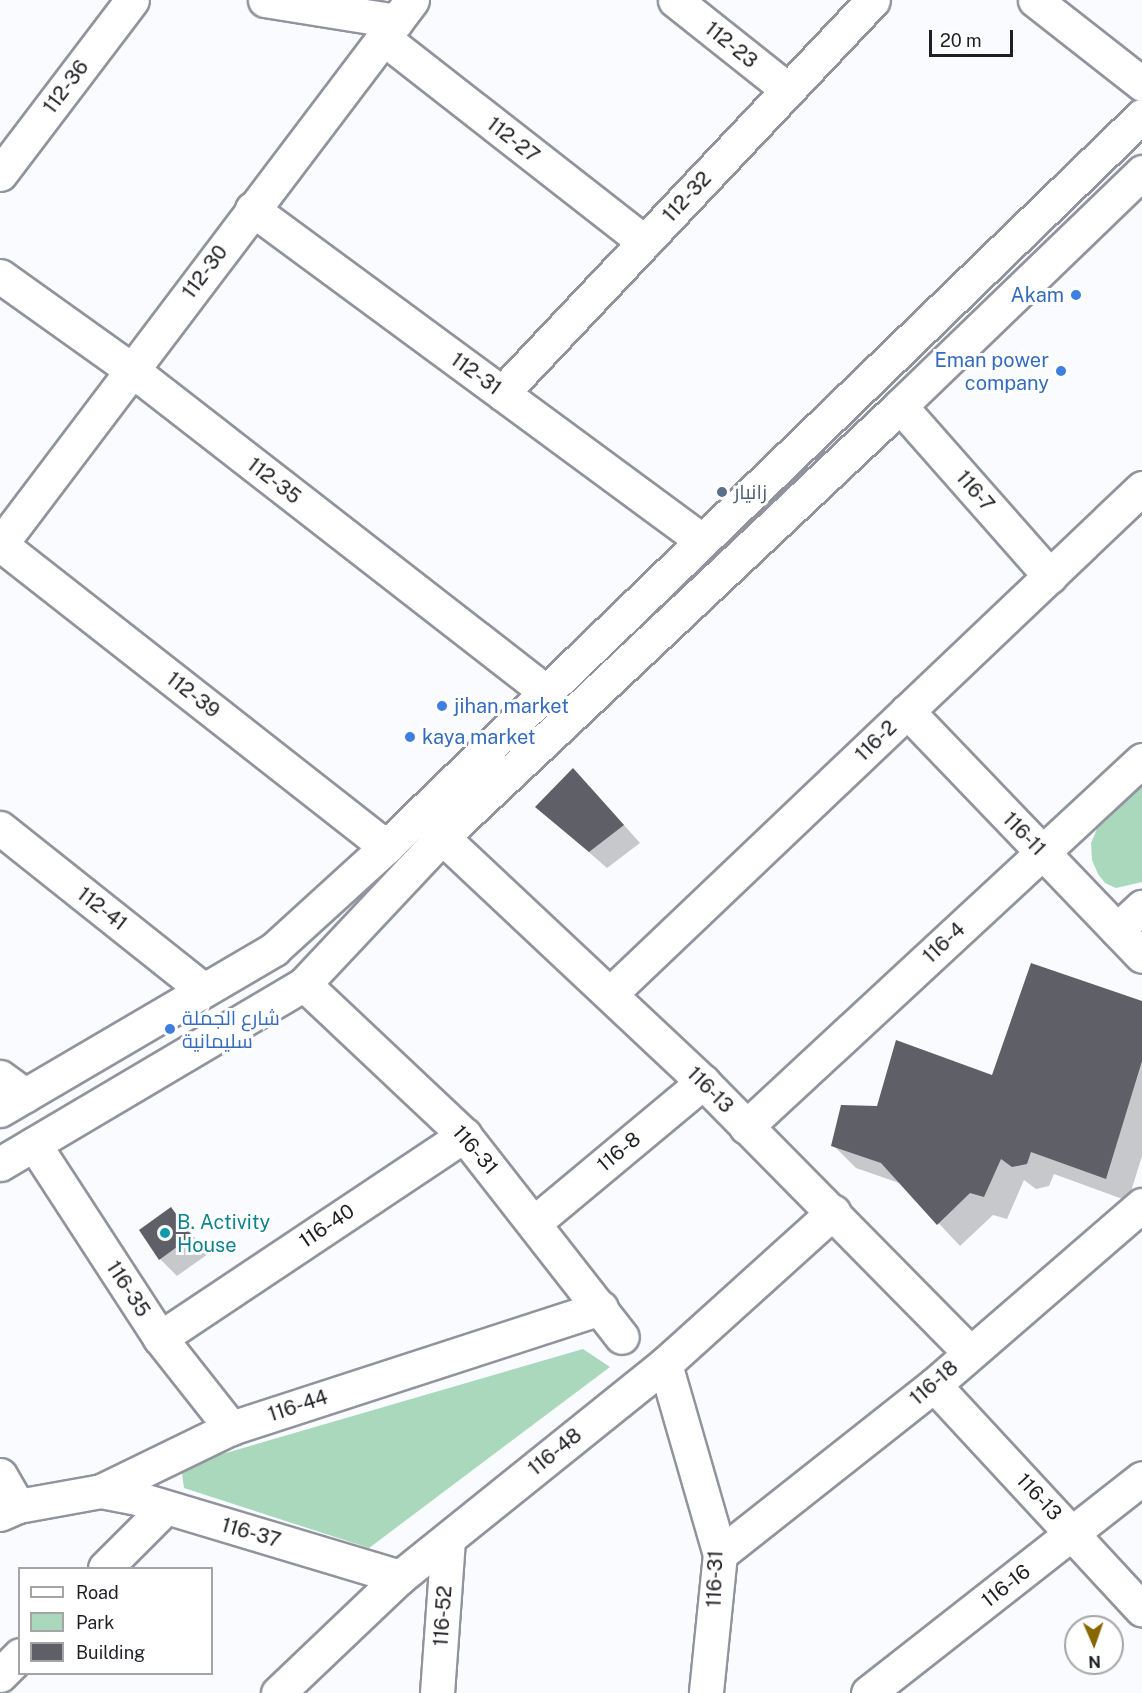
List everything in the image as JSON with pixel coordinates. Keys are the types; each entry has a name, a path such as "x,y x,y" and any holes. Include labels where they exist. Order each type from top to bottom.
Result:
{"street":[{"name":"112-36","path":"2,168 132,0"},
{"path":"265,0 358,7 397,19"},
{"name":"112-23","path":"675,0 788,90"},
{"name":"112-32","path":"502,393 873,0"},
{"path":"1035,0 1142,84"},
{"name":"112-30","path":"0,544 397,19"},
{"name":"112-27","path":"397,19 644,242"},
{"path":"8,1094 204,990 274,949 386,847 700,539 1142,116"},
{"path":"0,1164 304,984 442,837 900,406 1142,172"},
{"name":"112-31","path":"252,209 700,539"},
{"name":"112-35","path":"0,276 132,370 545,691"},
{"name":"116-7","path":"900,406 1050,576"},
{"name":"116-2","path":"610,994 1142,488"},
{"name":"112-39","path":"0,544 386,847"},
{"name":"116-11","path":"907,711 1142,956"},
{"name":"116-4","path":"746,1126 1142,760"},
{"name":"112-41","path":"0,828 204,990"},
{"name":"116-13","path":"442,837 703,1082 969,1352"},
{"path":"1118,930 1142,907"},
{"name":"116-31","path":"304,984 464,1135 535,1222 622,1337"},
{"name":"116-8","path":"535,1222 703,1082"},
{"name":"116-40","path":"160,1338 464,1135"},
{"name":"116-35","path":"34,1144 160,1338 231,1428"},
{"name":"116-18","path":"720,1554 934,1385 969,1352 1142,1205"},
{"name":"116-48","path":"278,1693 400,1577 664,1364 833,1212"},
{"name":"116-44","path":"9,1510 101,1491 231,1428 602,1308"},
{"name":"116-31","path":"664,1364 720,1554 706,1693"},
{"name":"116-13","path":"934,1385 1142,1610"},
{"path":"0,1475 9,1510"},
{"name":"116-16","path":"868,1693 1142,1478"},
{"name":"116-37","path":"101,1491 400,1577"},
{"path":"107,1567 165,1508"},
{"name":"116-52","path":"437,1693 448,1539"},
{"path":"0,1675 18,1657"}],"green space":[{"path":"1142,786 1142,882 1116,888 1105,883 1098,874 1092,860 1091,843 1097,829"},
{"path":"583,1349 610,1367 369,1548 184,1488 181,1466"}],"building":[{"path":"573,768 624,825 589,852 535,807"},
{"path":"1031,963 1142,1001 1142,1061 1106,1179 1031,1152 1027,1164 1012,1167 1001,1159 984,1197 970,1193 937,1225 881,1163 831,1146 841,1105 877,1106 896,1040 992,1075"},
{"name":"B. Activity House","path":"171,1207 192,1236 159,1260 139,1230"}],"place":[{"name":"Akam","path":"1076,295"},
{"name":"Eman power company","path":"1061,371"},
{"name":"زانيار","path":"722,492"},
{"name":"jihan market","path":"442,706"},
{"name":"kaya market","path":"410,737"},
{"name":"شارع الجملة سليمانية","path":"170,1029"},
{"name":"B. Activity House","path":"165,1233"}]}
